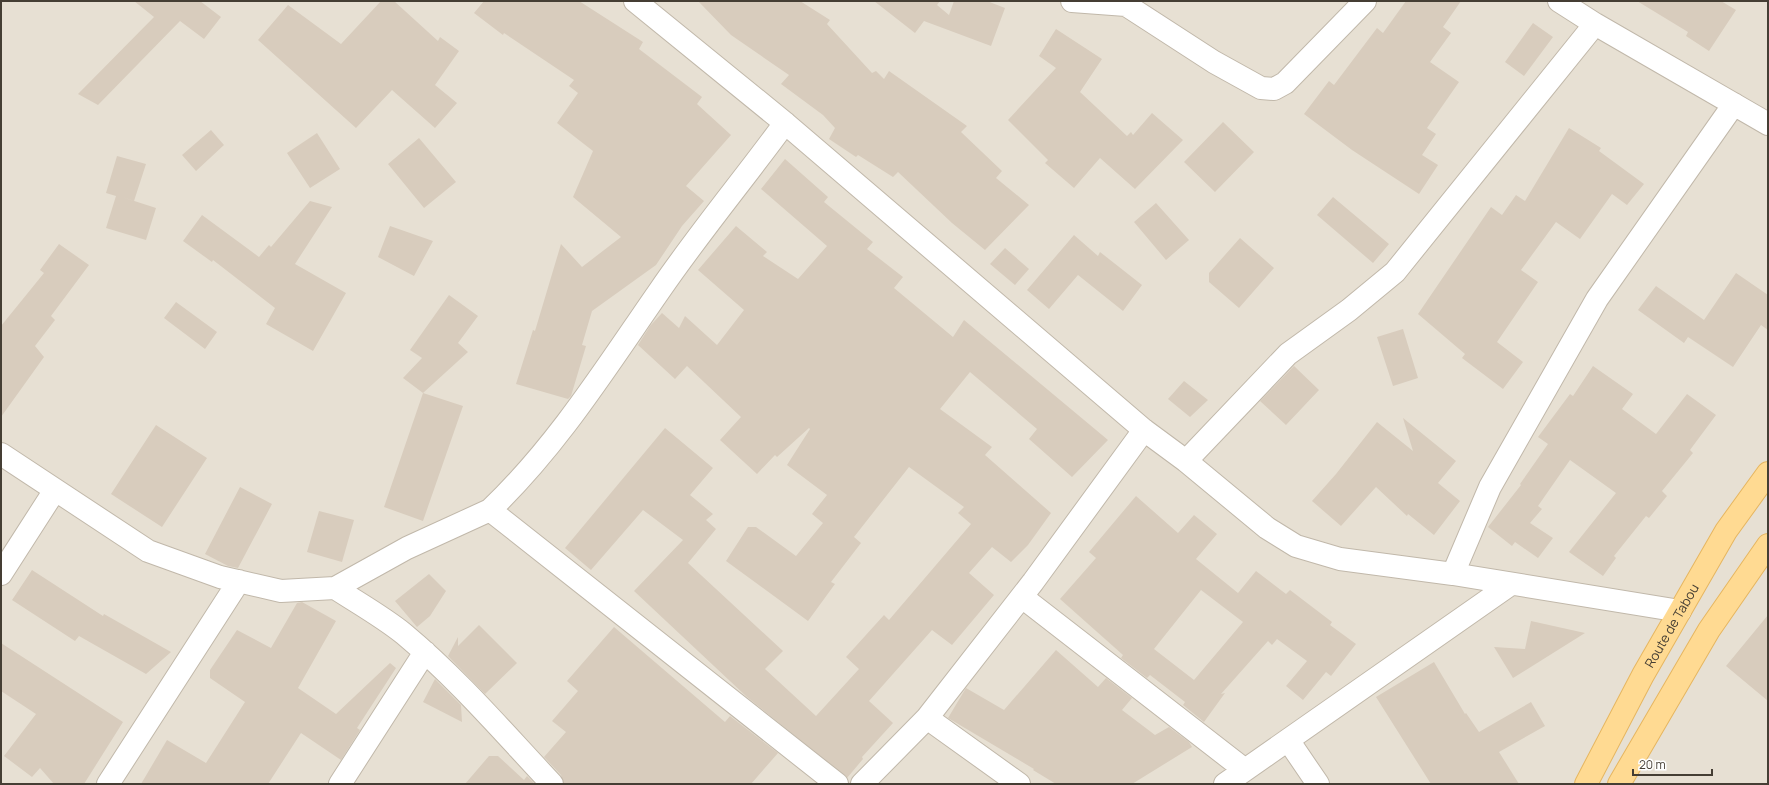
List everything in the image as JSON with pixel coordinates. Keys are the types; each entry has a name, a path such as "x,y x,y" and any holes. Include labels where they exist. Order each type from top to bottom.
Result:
{"main road":[{"name":"Route de Tabou","path":"1586,784 1643,675 1726,531 1768,473"},
{"path":"1619,784 1709,630 1768,545"}],"street":[{"path":"636,1 785,123 1144,430 1186,461 1266,528 1296,546 1340,559 1453,574 1680,611"},
{"path":"1072,1 1128,3 1214,62 1261,88 1274,89 1285,83 1365,1"},
{"path":"1559,1 1595,24 1768,124"},
{"path":"1186,461 1288,354 1349,310 1395,272 1595,24"},
{"path":"1453,574 1490,487 1597,299 1734,104"},
{"path":"1,454 148,551 220,577 281,591 335,588 407,548 490,510 538,460 586,398 661,289 785,123"},
{"path":"862,784 927,718 1022,597 1144,430"},
{"path":"1,574 55,490"},
{"path":"490,510 837,784"},
{"path":"108,784 239,581"},
{"path":"1225,784 1511,584"},
{"path":"335,588 402,633 425,652 475,702 552,784"},
{"path":"1022,597 1245,770"},
{"path":"340,784 425,652"},
{"path":"927,718 1019,784"},
{"path":"1288,740 1318,784"}],"shaded area":[{"path":"1,1 1768,1 1768,784 1,784"}],"building":[{"path":"134,1 200,1 221,17 204,39 180,21 98,105 78,94 154,17"},
{"path":"381,1 394,1 438,41 440,37 459,51 435,85 457,103 435,128 392,90 356,128 258,40 288,5 341,44"},
{"path":"484,1 579,1 643,42 639,49 702,97 697,104 731,135 686,186 704,201 682,226 656,265 592,311 582,345 586,346 571,396 568,399 516,384 533,330 535,331 561,244 582,267 621,237 573,197 593,151 557,123 578,93 569,86 574,80 504,33 503,35 474,13"},
{"path":"698,1 800,1 830,20 827,24 872,73 876,71 884,79 889,71 967,126 961,132 1002,171 996,178 1029,205 985,250 952,223 898,172 893,177 858,155 856,157 829,139 835,128 823,115 781,84 789,75 731,35"},
{"path":"874,1 940,1 937,5 949,15 954,1 987,1 1005,8 991,46 924,21 915,33"},
{"path":"1406,1 1461,1 1443,27 1451,33 1430,62 1459,82 1427,128 1436,134 1422,155 1438,165 1419,194 1352,150 1304,114 1329,81 1334,85 1377,28 1383,33"},
{"path":"1637,1 1721,1 1736,10 1709,51 1686,36 1688,32"},
{"path":"1533,23 1553,37 1524,76 1505,62"},
{"path":"1056,29 1102,59 1080,92 1127,136 1131,132 1133,135 1152,113 1183,140 1135,189 1100,158 1074,188 1045,163 1048,160 1008,120 1056,68 1039,56"},
{"path":"1223,122 1254,152 1215,192 1184,162"},
{"path":"1569,128 1601,148 1599,151 1644,184 1627,205 1612,194 1580,239 1556,222 1521,270 1538,282 1497,342 1523,362 1503,389 1462,358 1465,354 1418,314 1491,207 1502,215 1516,195 1525,201"},
{"path":"211,130 224,145 196,171 182,155"},
{"path":"317,133 340,169 310,188 287,153"},
{"path":"419,138 456,182 424,208 388,164"},
{"path":"117,156 146,164 134,201 156,208 146,240 106,228 116,196 106,193"},
{"path":"785,159 828,197 824,202 873,242 867,249 903,277 894,288 953,337 964,320 1108,440 1072,477 1029,439 1037,429 970,372 940,409 992,447 985,455 1051,513 1028,545 1011,562 992,547 969,573 994,595 952,645 932,630 869,701 893,723 862,757 863,759 847,778 747,697 634,591 683,540 643,510 591,570 565,548 665,428 713,468 690,495 713,514 706,520 716,529 688,563 783,651 765,669 816,716 859,669 846,657 884,615 889,620 971,524 958,513 964,507 909,467 854,537 861,543 831,582 835,584 808,621 726,561 748,527 756,527 796,556 823,523 812,514 827,495 787,465 810,429 809,428 777,457 775,455 757,474 720,440 741,417 687,366 675,379 638,345 650,326 662,313 679,328 685,316 717,345 744,310 698,270 736,226 767,252 763,256 798,279 827,246 761,189"},
{"path":"1333,197 1389,244 1373,263 1317,215"},
{"path":"310,201 332,207 295,264 346,293 313,351 266,324 275,308 213,260 212,262 183,241 202,215 259,257 269,245 271,247"},
{"path":"1156,203 1189,240 1166,260 1134,222"},
{"path":"390,226 433,241 414,276 378,257"},
{"path":"1074,235 1098,256 1100,252 1142,285 1123,311 1078,275 1049,309 1027,290"},
{"path":"1240,238 1274,268 1239,308 1209,282 1209,273"},
{"path":"59,244 89,265 51,316 55,320 35,346 44,357 1,417 1,326 44,273 40,270"},
{"path":"1005,248 1029,269 1015,285 990,264"},
{"path":"1736,273 1768,295 1768,330 1761,325 1733,367 1688,337 1684,343 1638,310 1656,286 1704,320"},
{"path":"449,295 478,316 458,343 468,352 423,393 403,378 422,358 410,350"},
{"path":"176,302 217,332 205,349 164,318"},
{"path":"1403,329 1418,378 1393,386 1377,337"},
{"path":"1294,366 1319,390 1286,425 1260,401"},
{"path":"1593,366 1633,394 1622,409 1656,434 1687,394 1716,415 1690,450 1693,453 1662,491 1667,496 1649,518 1646,516 1614,556 1616,558 1603,576 1569,552 1616,493 1570,460 1538,506 1542,509 1530,523 1553,538 1538,558 1515,542 1512,546 1488,527 1521,485 1520,484 1548,444 1538,437 1570,394 1573,396"},
{"path":"1184,381 1208,400 1190,417 1168,399"},
{"path":"423,393 463,406 423,521 384,507"},
{"path":"1403,418 1456,461 1438,483 1460,501 1434,535 1408,514 1407,516 1376,487 1341,526 1312,501 1336,474 1377,422 1413,451"},
{"path":"156,425 207,458 162,527 111,494"},
{"path":"240,487 272,504 238,568 228,566 205,554"},
{"path":"1136,496 1178,533 1194,515 1217,534 1196,559 1238,593 1256,571 1286,594 1290,590 1332,622 1330,625 1356,644 1331,676 1326,672 1303,700 1286,686 1307,661 1277,639 1272,645 1268,641 1221,694 1225,693 1204,722 1183,705 1185,702 1150,675 1147,678 1121,658 1123,655 1060,599 1096,558 1089,552","holes":["1201,590 1243,622 1194,680 1154,649"]},
{"path":"319,511 354,520 342,562 307,552"},
{"path":"32,570 103,616 104,614 171,652 146,674 79,636 75,641 12,600"},
{"path":"429,574 446,591 430,616 417,627 395,601"},
{"path":"302,602 336,621 298,688 336,714 390,663 396,668 357,728 360,730 341,760 301,733 268,784 141,784 167,740 206,763 245,702 210,678 210,670 237,630 271,648 297,603"},
{"path":"1768,615 1768,701 1726,666"},
{"path":"1531,621 1585,633 1513,678 1494,647 1525,649"},
{"path":"479,625 517,663 485,694 448,656 458,637 458,646"},
{"path":"614,627 725,722 730,716 778,753 751,784 564,784 561,775 544,757 566,732 552,721 578,691 567,681"},
{"path":"1,643 123,722 84,784 54,784 40,768 32,777 4,756 36,714 1,691"},
{"path":"1056,650 1098,687 1106,678 1132,698 1122,710 1155,735 1169,727 1189,742 1192,747 1132,784 1056,784 1033,770 1034,769 948,718 966,688 1004,710"},
{"path":"1434,662 1465,714 1466,713 1479,732 1531,702 1545,726 1499,752 1519,784 1431,784 1376,697"},
{"path":"435,679 461,705 462,722 423,702"},
{"path":"489,756 498,756 524,780 527,776 535,784 465,784"}]}
